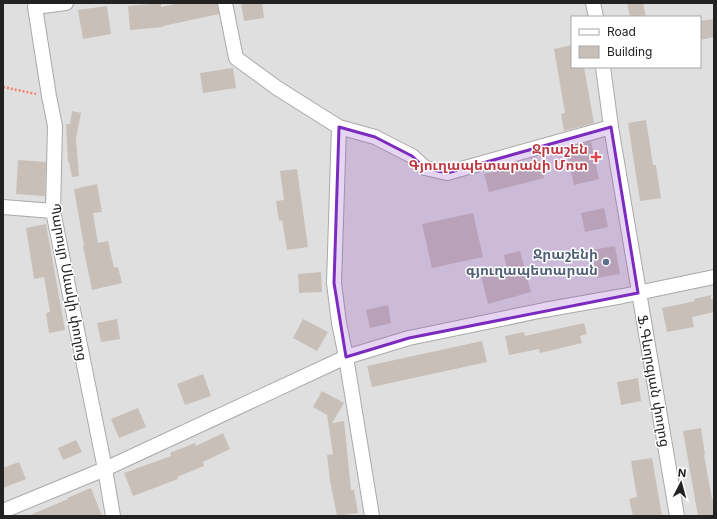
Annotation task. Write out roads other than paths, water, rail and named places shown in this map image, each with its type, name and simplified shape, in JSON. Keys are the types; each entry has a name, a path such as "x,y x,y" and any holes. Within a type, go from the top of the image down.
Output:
{"street":[{"name":"Պարույր Սևակի փողոց","path":"66,3 35,8 55,126 53,211 106,469 113,516"},
{"path":"225,3 236,58 278,88 339,127 375,137 412,156 425,168 447,173 611,127"},
{"path":"593,3 596,16"},
{"name":"Ֆ.Գևորգյան փողոց","path":"603,68 611,127 638,293 677,516"},
{"path":"339,127 334,282 339,323 372,516"},
{"path":"3,207 53,211"},
{"path":"3,511 106,469 346,357 409,338 714,277"}],"place":[{"name":"Ջրաշեն Գյուղապետարանի Մոտ","path":"596,157"},
{"name":"Ջրաշենի գյուղապետարան","path":"606,262"}]}
